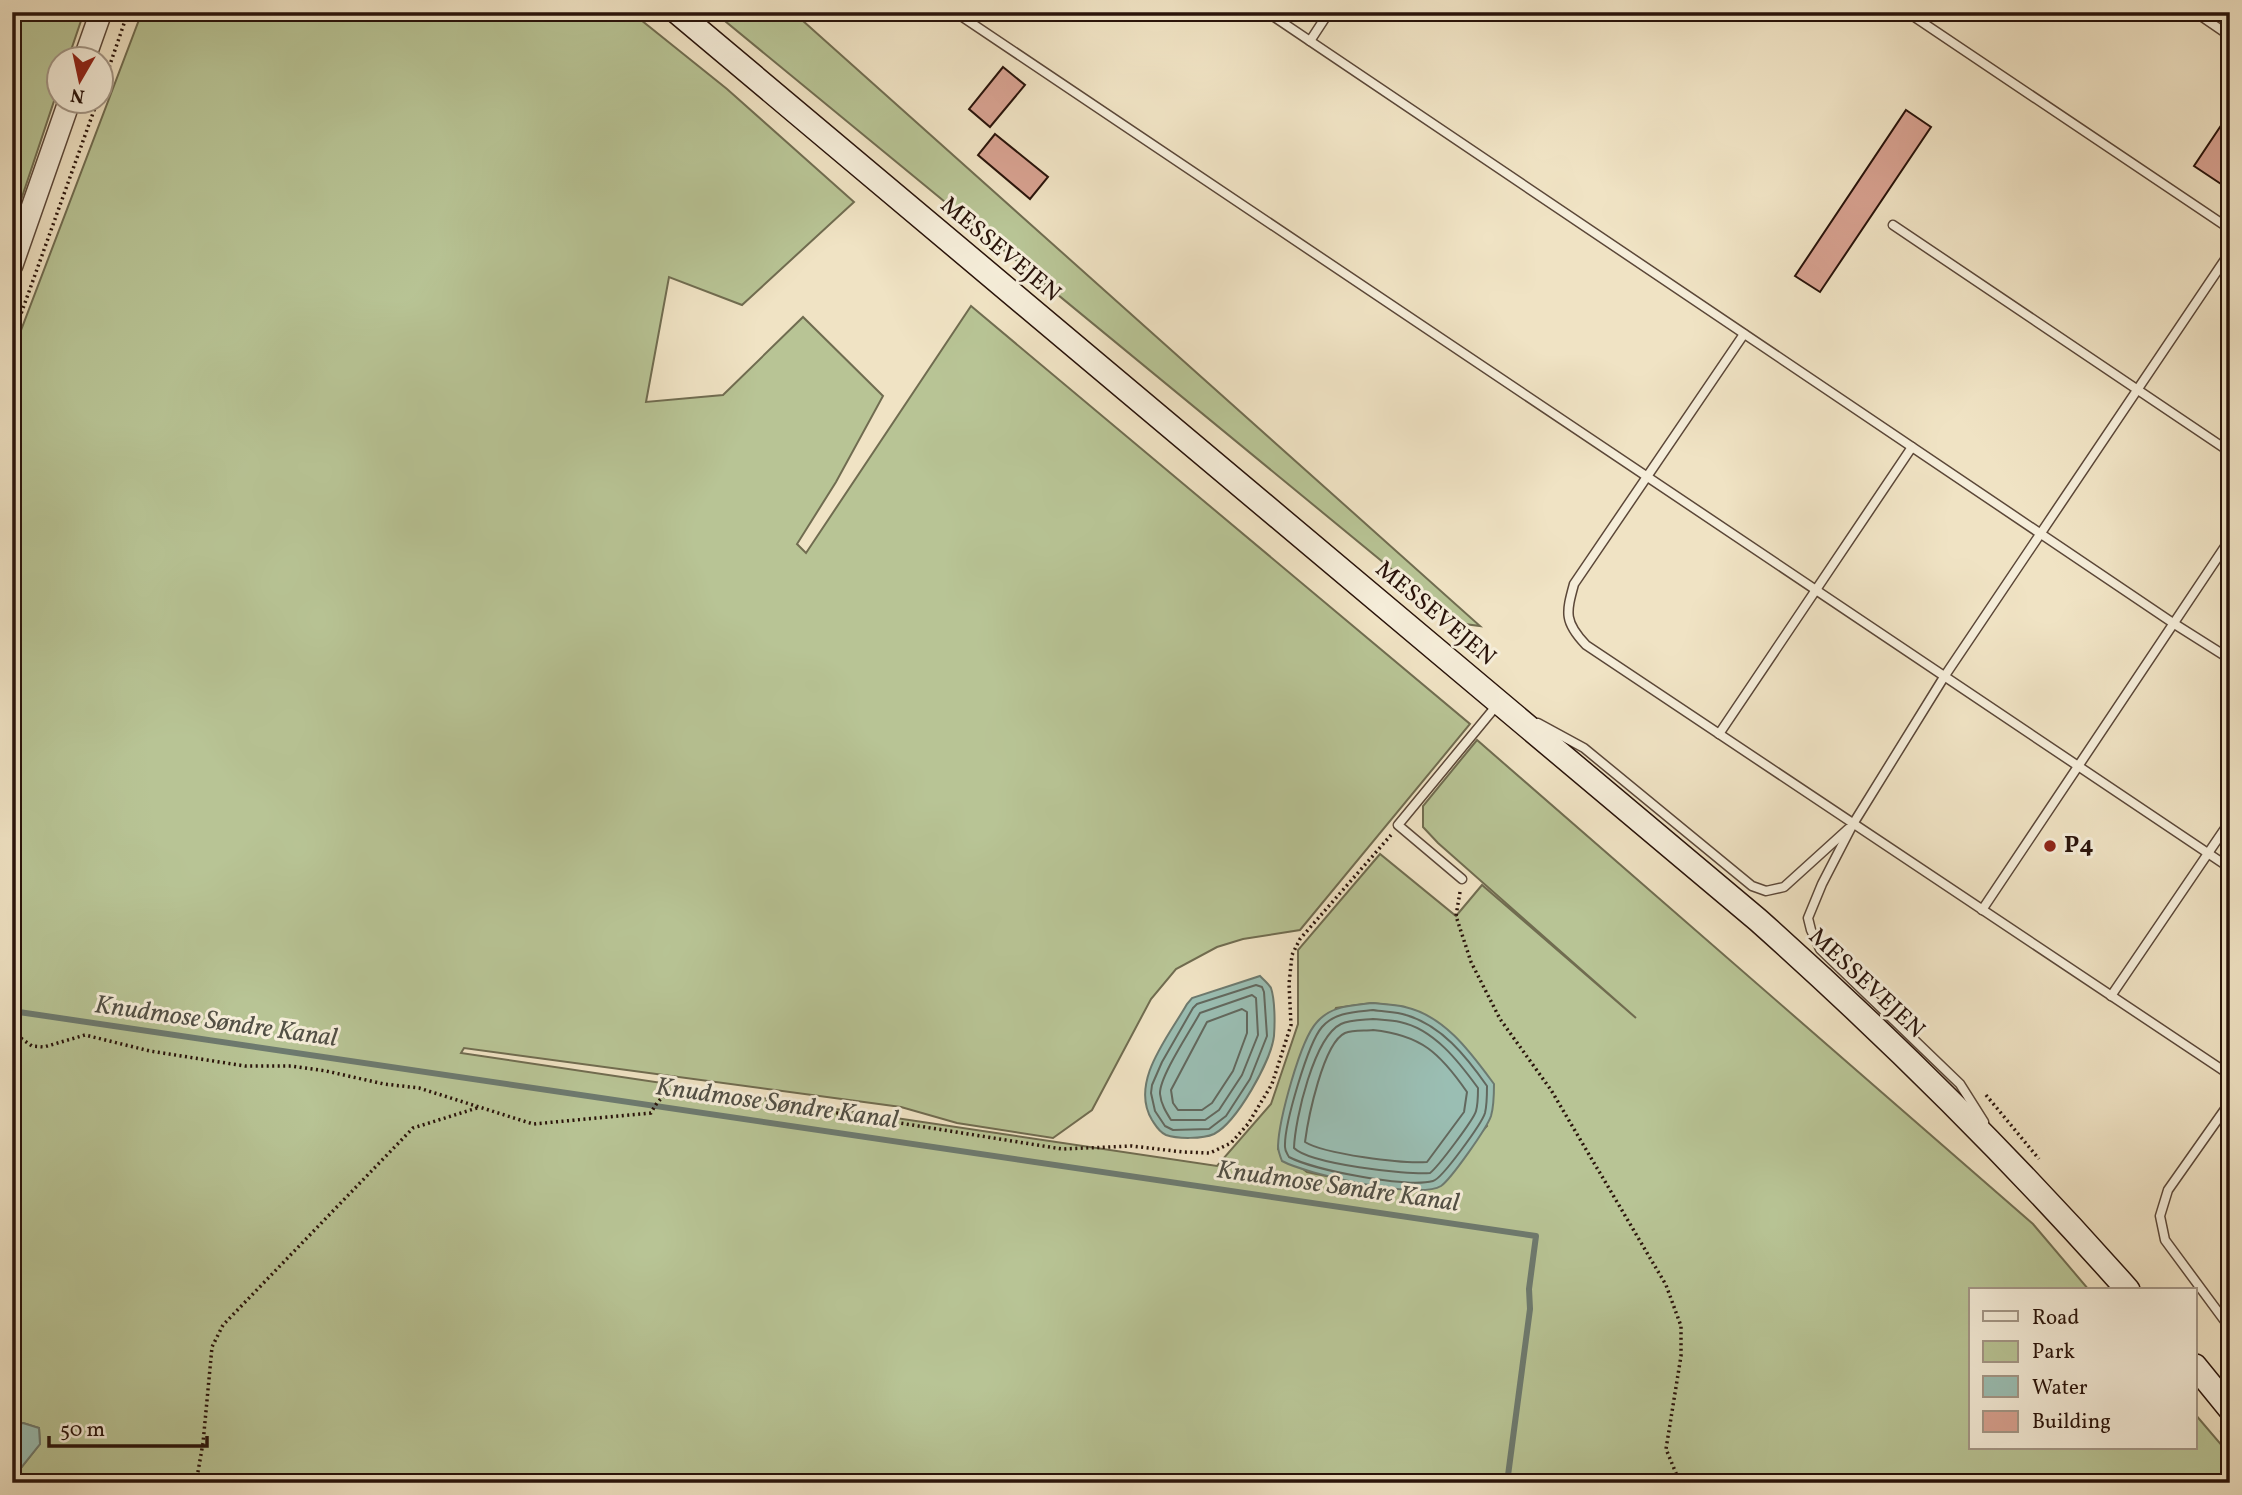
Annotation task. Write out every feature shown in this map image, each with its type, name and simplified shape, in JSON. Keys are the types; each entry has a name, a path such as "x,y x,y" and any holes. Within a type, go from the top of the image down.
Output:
{"main road":[{"name":"MESSEVEJEN","path":"677,12 1758,920 1847,999 2004,1154 2126,1288"},
{"path":"2196,1367 2230,1409"}],"street":[{"path":"89,46 101,12"},
{"path":"12,265 64,116"}],"lane":[{"path":"955,12 2230,869"},
{"path":"1267,12 2040,534 2230,659"},
{"path":"1310,41 1329,12"},
{"path":"1907,12 2230,229"},
{"path":"2194,12 2230,36"},
{"path":"1893,225 2230,452"},
{"path":"2004,1154 1960,1084 1820,949 1808,918 1853,824 1944,677 2230,253"},
{"path":"1744,334 1574,584 1568,606 1568,618 1573,632 1586,645 2230,1075"},
{"path":"1719,734 1912,447"},
{"path":"1982,909 2230,539"},
{"path":"1462,879 1398,825 1500,701 1584,748 1752,886 1766,891 1784,887 1853,824"},
{"path":"2112,996 2230,821"},
{"path":"2230,1102 2168,1190 2160,1216 2165,1240 2230,1328"}],"path":[{"path":"116,47 128,12"},
{"path":"12,339 92,116"},
{"path":"12,1032 32,1046 44,1047 85,1035 150,1051 245,1066 291,1066 326,1071 383,1084 418,1088 533,1124 651,1113 657,1100 669,1091 700,1091 1062,1149 1132,1146 1210,1153 1231,1143 1248,1124 1272,1084 1291,1025 1289,984 1292,956 1300,939 1378,852 1398,825"},
{"path":"1462,879 1456,916 1471,962 1500,1019 1551,1090 1572,1125 1666,1285 1674,1306 1681,1326 1681,1356 1666,1449 1680,1483"},
{"path":"196,1483 203,1443 212,1347 223,1325 413,1128 479,1107"}],"green space":[{"path":"12,12 84,12 72,46 46,46 46,116 49,116 12,227"},
{"path":"142,12 631,12 727,89 854,202 742,305 669,277 646,402 723,395 803,317 883,396 836,482 797,544 806,553 971,306 1470,724 1300,930 1243,939 1217,947 1176,969 1151,999 1092,1110 1053,1138 957,1123 901,1107 464,1048 461,1053 1217,1166 1271,1104 1298,1024 1298,950 1380,854 1456,916 1482,885 1636,1018 1423,827 1423,806 1477,740 2033,1224 2087,1288 1969,1288 1969,1450 2196,1450 2196,1415 2230,1455 2230,1483 12,1483 12,1475 16,1474 40,1444 39,1428 23,1423 12,1424 12,354 102,116 116,116 116,80","holes":["1372,1003 1405,1007 1487,1126 1478,1136 1365,1184 1307,1172 1278,1149 1287,1102 1336,1008"]},
{"path":"714,12 793,12 1480,626 1457,623"}],"water":[{"path":"1260,976 1270,986 1272,993 1274,1036 1267,1060 1252,1090 1233,1117 1214,1134 1190,1138 1164,1134 1152,1120 1146,1105 1145,1090 1154,1060 1171,1030 1192,998"},
{"path":"1372,1003 1401,1006 1433,1018 1456,1037 1494,1084 1493,1108 1488,1122 1460,1164 1441,1186 1410,1190 1387,1188 1337,1178 1282,1161 1278,1146 1286,1100 1310,1031 1329,1012"},
{"path":"23,1423 39,1428 40,1444 16,1474 12,1475 12,1424"}],"building":[{"path":"1003,67 1025,85 990,127 969,109"},
{"path":"1906,110 1931,127 1820,292 1795,276"},
{"path":"2230,112 2230,190 2194,166"},
{"path":"995,134 1048,177 1030,199 978,155"}],"waterway":[{"name":"Knudmose Søndre Kanal","path":"12,1011 1536,1236 1529,1289 1530,1309 1507,1483"}],"place":[{"name":"P4","path":"2050,846"}]}
